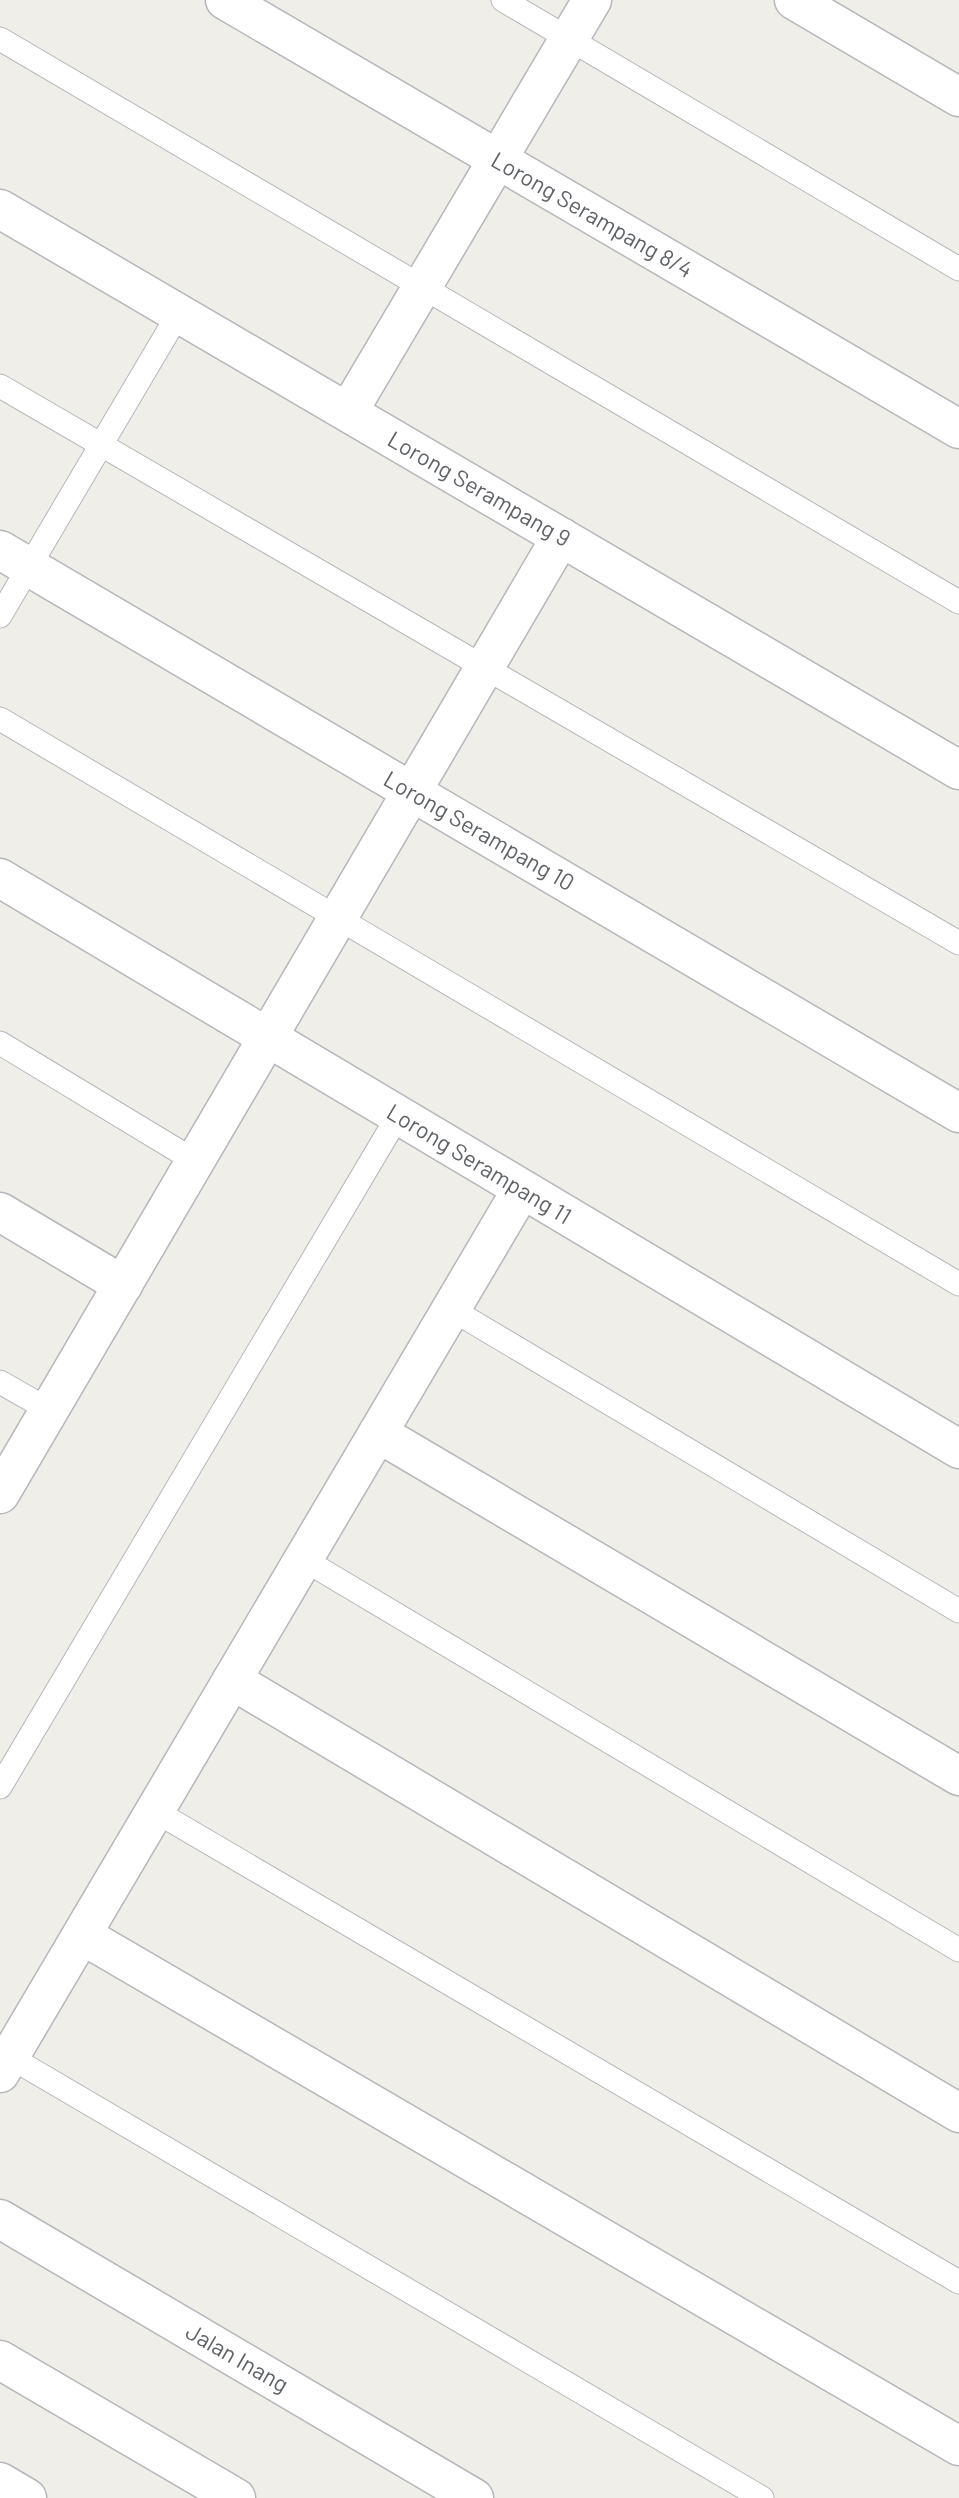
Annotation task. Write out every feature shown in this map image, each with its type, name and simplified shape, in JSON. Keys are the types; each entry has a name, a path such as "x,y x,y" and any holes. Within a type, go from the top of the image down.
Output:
{"street":[{"name":"Lorong Serampang 8/4","path":"225,0 959,429"},
{"path":"348,412 592,0"},
{"path":"794,0 959,97"},
{"name":"Lorong Serampang 9","path":"0,209 959,770"},
{"path":"0,1494 561,537"},
{"name":"Lorong Serampang 10","path":"14,558 959,1113"},
{"name":"Lorong Serampang 11","path":"0,878 959,1449"},
{"path":"5,2065 522,1189"},
{"path":"0,1212 123,1285"},
{"path":"378,1433 959,1776"},
{"path":"232,1680 959,2113"},
{"path":"82,1935 959,2446"},
{"name":"Jalan Inang","path":"0,2219 474,2498"},
{"path":"0,2360 236,2498"},
{"path":"0,2482 27,2498"}],"lane":[{"path":"503,0 959,270"},
{"path":"0,39 959,602"},
{"path":"0,616 14,558 101,444 179,313"},
{"path":"0,386 959,943"},
{"path":"0,719 959,1284"},
{"path":"0,1044 195,1161"},
{"path":"0,1787 398,1116"},
{"path":"451,1309 959,1611"},
{"path":"0,1382 49,1410"},
{"path":"303,1559 959,1950"},
{"path":"155,1811 959,2282"},
{"path":"5,2065 762,2498"}]}
